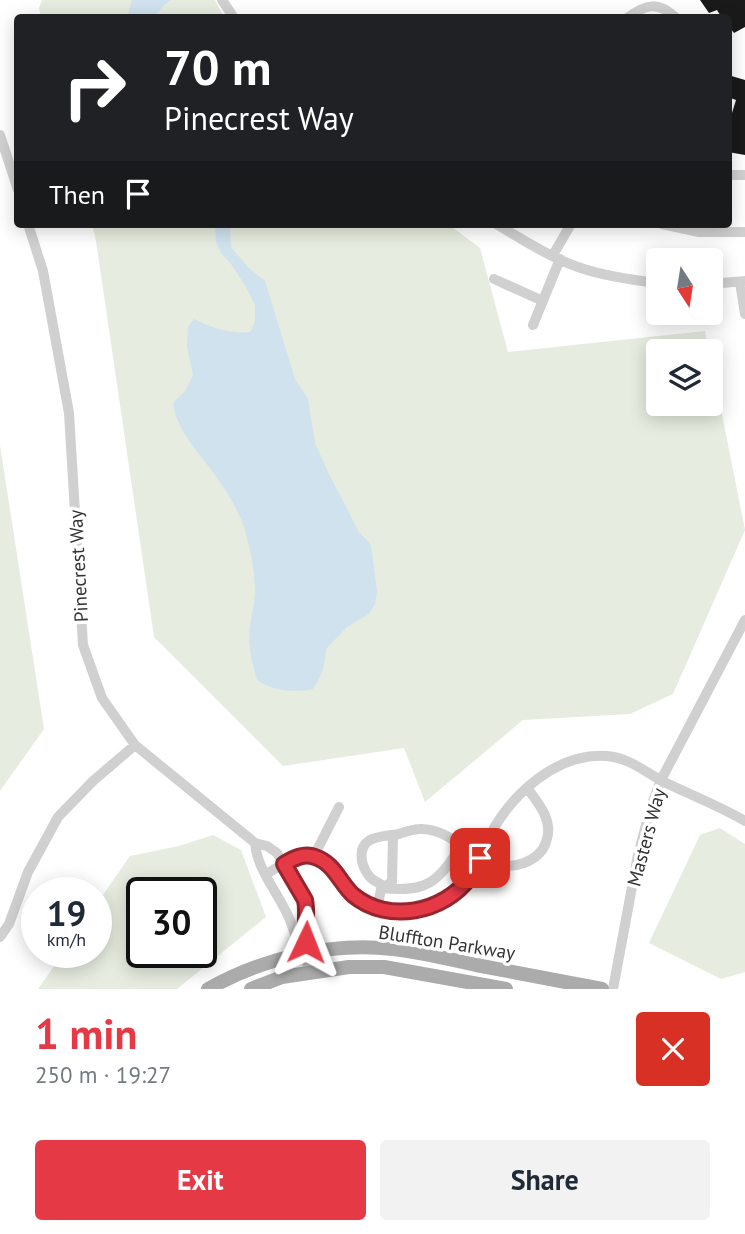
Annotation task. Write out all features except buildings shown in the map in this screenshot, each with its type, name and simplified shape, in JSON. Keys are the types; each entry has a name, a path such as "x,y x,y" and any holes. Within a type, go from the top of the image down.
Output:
{"main road":[{"name":"Bluffton Parkway","path":"208,989 265,964 305,954 355,948 392,949 424,954 602,989"},
{"name":"Bluffton Parkway","path":"251,989 282,977 349,967 384,967 506,989"}],"street":[{"path":"633,14 641,8 668,4"},
{"path":"0,135 14,178"},
{"name":"Pinecrest Way","path":"29,228 43,271 69,412 83,645 102,698 135,745 255,843 267,846 277,853 284,864"},
{"path":"503,228 578,267 646,281"},
{"path":"533,325 556,257 569,228"},
{"path":"680,228 699,232 745,232"},
{"path":"494,279 543,301"},
{"path":"723,283 743,282 745,314"},
{"name":"Masters Way","path":"613,989 638,855 651,806 661,780 745,620"},
{"path":"0,937 9,924 28,872 58,817 93,781 135,745"},
{"path":"266,874 293,859 306,855 314,856 332,868 354,895 377,908 402,912 424,909 442,902 470,877 500,818 527,788 550,770 574,759 607,756 629,761 661,780 745,821"},
{"path":"377,908 382,885 370,878 360,858 361,851 370,840 420,829 440,833 487,862 501,867 529,861 539,854 548,835 546,815 527,788"},
{"path":"314,856 339,807"},
{"path":"382,888 392,882 393,835"},
{"path":"255,843 256,852 290,920 296,943 305,954"},
{"path":"382,888 400,890 430,884 448,867 461,846"},
{"path":"284,864 303,894 307,907 304,934 309,972"}],"shaded area":[{"path":"42,0 215,0 222,14 40,14"},
{"path":"93,228 453,228 480,248 508,352 705,331 707,339 646,339 646,416 722,416 745,530 673,694 630,714 523,720 425,802 404,748 283,766 154,637"},
{"path":"0,445 44,729 0,791"},
{"path":"720,828 745,844 745,972 721,979 649,943 700,835"},
{"path":"213,835 241,850 266,917 217,957 217,877 126,877 126,968 203,968 177,989 38,989 53,968 112,968 112,882 130,856 179,846"}],"water":[{"path":"132,0 171,0 156,14 128,14"},
{"path":"215,228 230,228 231,247 249,268 265,281 295,379 308,399 315,443 359,532 371,545 377,591 375,604 369,614 347,627 326,649 322,670 313,689 284,690 257,680 249,642 255,595 254,578 245,530 231,499 185,435 177,420 173,403 186,390 193,375 187,346 188,327 194,319 215,328 236,332 250,332 255,322 255,305 231,264 220,252"}],"route":[{"path":"306,942 304,934 307,907 303,894 284,864 293,859 306,855 314,856 332,868 354,895 367,904 402,912 424,909 442,902 470,877 480,858"}]}
